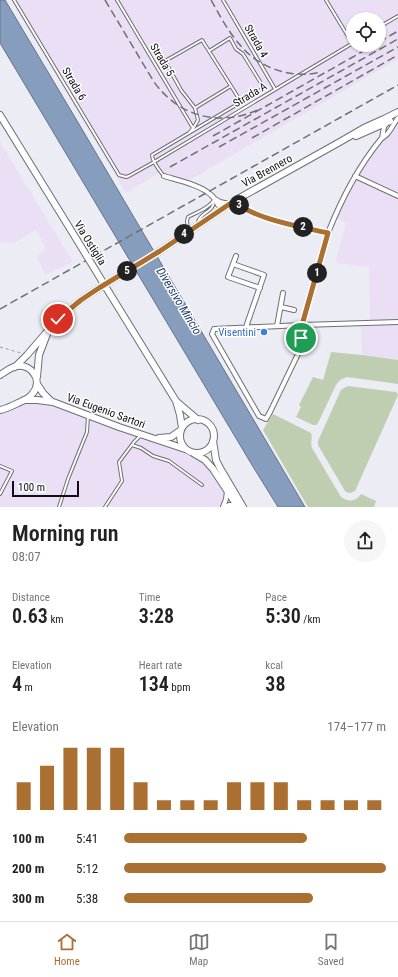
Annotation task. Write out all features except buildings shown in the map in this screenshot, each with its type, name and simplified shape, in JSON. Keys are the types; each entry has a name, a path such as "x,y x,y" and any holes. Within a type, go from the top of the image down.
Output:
{"main road":[{"name":"Via Ostiglia","path":"0,115 176,401 180,415 181,429"},
{"name":"Via Brennero","path":"0,375 15,366 27,355 58,319 81,300 99,288 160,251 232,202 338,143 346,137 364,128 398,115"},
{"name":"Via Brennero","path":"338,143 372,130 383,122"},
{"name":"Via Brennero","path":"37,381 39,355 49,329"},
{"name":"Via Eugenio Sartori","path":"15,366 22,366 29,369 34,374 39,388 52,402"},
{"path":"0,410 30,397 36,389 37,381"},
{"name":"Via Eugenio Sartori","path":"24,400 52,402 185,449"},
{"name":"Via Ostiglia","path":"176,401 198,420"},
{"path":"198,420 205,422 210,426 213,432 216,460 240,506 234,497 229,494 210,465 185,449 180,441 181,429 189,421 198,420"},
{"name":"Via Eugenio Sartori","path":"153,438 171,437 181,429"},
{"path":"193,453 205,451 211,446 213,441"}],"street":[{"path":"381,136 387,134 398,115"},
{"path":"383,122 389,127 389,131"},
{"path":"383,122 384,127 381,136 355,176 341,202 328,233 302,325 298,354 266,419 259,416 212,334 214,329 246,327 302,325 398,322"},
{"path":"164,176 201,188 211,195 218,205 224,208"},
{"path":"355,176 398,196"},
{"path":"214,199 223,203 232,202 245,209 272,219 328,233"},
{"path":"227,282 236,256"},
{"path":"233,264 264,275 246,327"},
{"path":"228,277 260,288"},
{"path":"277,326 283,293"},
{"path":"281,307 294,310"},
{"path":"224,507 229,494"},
{"path":"224,507 229,505 240,506"}],"lane":[{"name":"Strada 6","path":"14,0 119,175"},
{"name":"Strada 5","path":"117,0 193,128"},
{"name":"Strada 4","path":"223,0 275,89"},
{"path":"326,0 346,32"},
{"path":"386,23 398,16"},
{"path":"164,176 154,162 152,156 153,153 264,88 244,54 236,49 230,38 209,51"},
{"path":"189,133 198,120 195,108 181,90 165,61 202,40 240,102"},
{"name":"Strada A","path":"119,175 126,177 129,176 154,162 346,47"},
{"path":"195,108 231,86"},
{"path":"197,225 200,218 213,207 214,199"},
{"path":"187,232 188,216 201,210 214,199"},
{"path":"59,507 68,479 87,432 88,415"},
{"path":"105,507 122,481 119,462 142,434"},
{"path":"132,445 141,448 153,456 169,461 202,485"},
{"path":"0,466 12,471 0,494"}],"path":[{"path":"0,347 27,355"}],"shaded area":[{"path":"11,0 398,0 398,59 188,181 160,172 126,193"},
{"path":"398,121 398,360 362,355 361,322 370,321 369,267 335,263 346,223 336,218 362,168"},
{"path":"0,142 73,262 45,275 38,259 38,255 46,249 36,230 14,243 0,242"},
{"path":"25,403 52,404 193,456 200,460 209,469 234,507 0,507 0,412 5,412"}],"green space":[{"path":"331,352 398,360 398,384 347,377 342,379 336,385 318,423 313,425 296,417 301,407 299,405 313,377 323,380"},
{"path":"348,386 396,392 398,394 355,491 350,493 345,491 318,445 318,441 341,390"},
{"path":"273,414 311,433 312,448 341,497 346,500 354,500 361,494 376,501 374,507 308,507 263,430"}],"water":[{"name":"Diversivo Mincio","path":"0,0 5,0 305,507 278,507 252,465 0,43"}],"railway":[{"path":"105,0 154,82 179,106 199,115 222,118 240,116 258,110"},
{"path":"211,0 233,36 241,46 258,61 267,66 288,73 310,74 321,72"},
{"path":"386,38 398,31"},
{"path":"170,167 398,39"},
{"path":"219,147 398,47"},
{"path":"213,136 362,52"},
{"path":"252,138 398,55"},
{"path":"0,309 398,85"}],"place":[{"name":"Visentini","path":"264,332"}],"route":[{"path":"58,319 81,300 160,251 234,201 245,209 272,219 328,233 302,325 301,338"}]}
